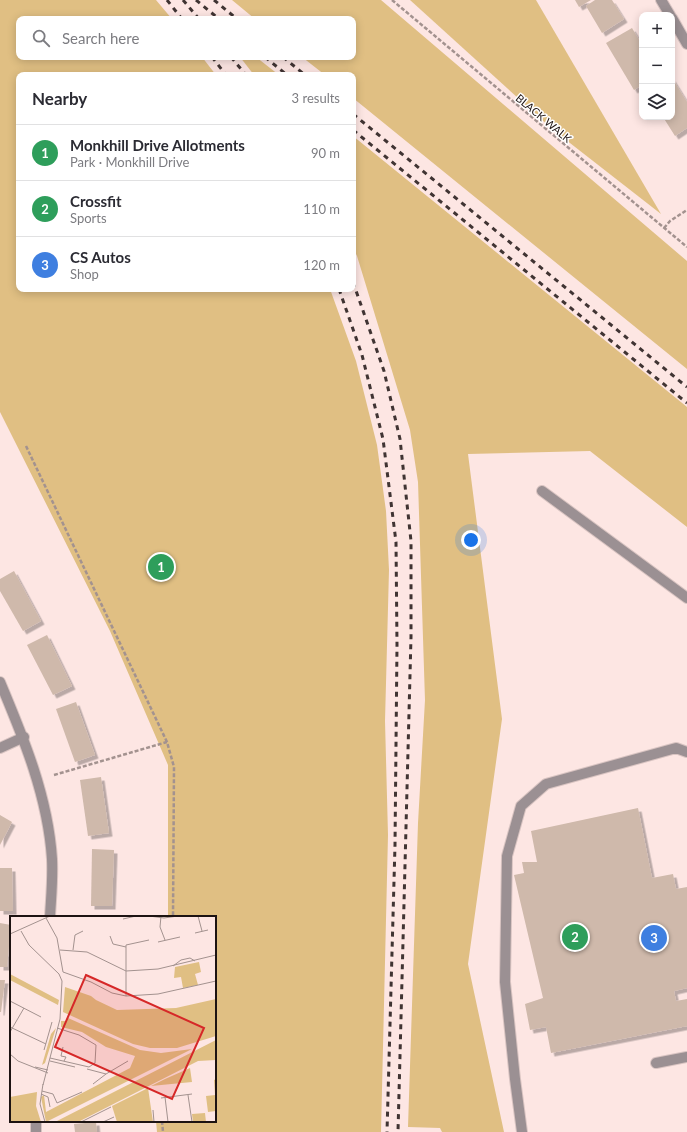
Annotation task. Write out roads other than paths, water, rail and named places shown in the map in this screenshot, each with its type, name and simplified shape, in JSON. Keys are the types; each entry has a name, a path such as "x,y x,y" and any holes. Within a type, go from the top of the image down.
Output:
{"street":[{"path":"661,0 668,12"},
{"path":"675,23 687,44"},
{"path":"542,491 687,598"},
{"path":"0,682 24,737 38,781 52,859 50,916"},
{"path":"0,748 24,737"},
{"path":"522,1132 505,982 507,856 521,806 546,784 676,748 687,752"},
{"path":"656,1063 687,1057"}],"railway":[{"path":"167,0 180,16"},
{"path":"183,0 196,16"},
{"path":"196,0 215,16"},
{"path":"214,0 233,16"},
{"path":"214,60 224,72"},
{"path":"234,60 244,72"},
{"path":"269,60 283,72"},
{"path":"287,60 301,72"},
{"path":"356,116 687,387"},
{"path":"356,132 687,403"},
{"path":"356,291 384,371 400,439 411,541 411,637 398,1132"},
{"path":"340,292 362,355 383,439 396,542 397,645 395,845 387,1132"}],"place":[{"name":"Monkhill Drive Allotments","path":"161,567"},
{"name":"Crossfit","path":"575,937"},
{"name":"CS Autos","path":"654,938"}]}
